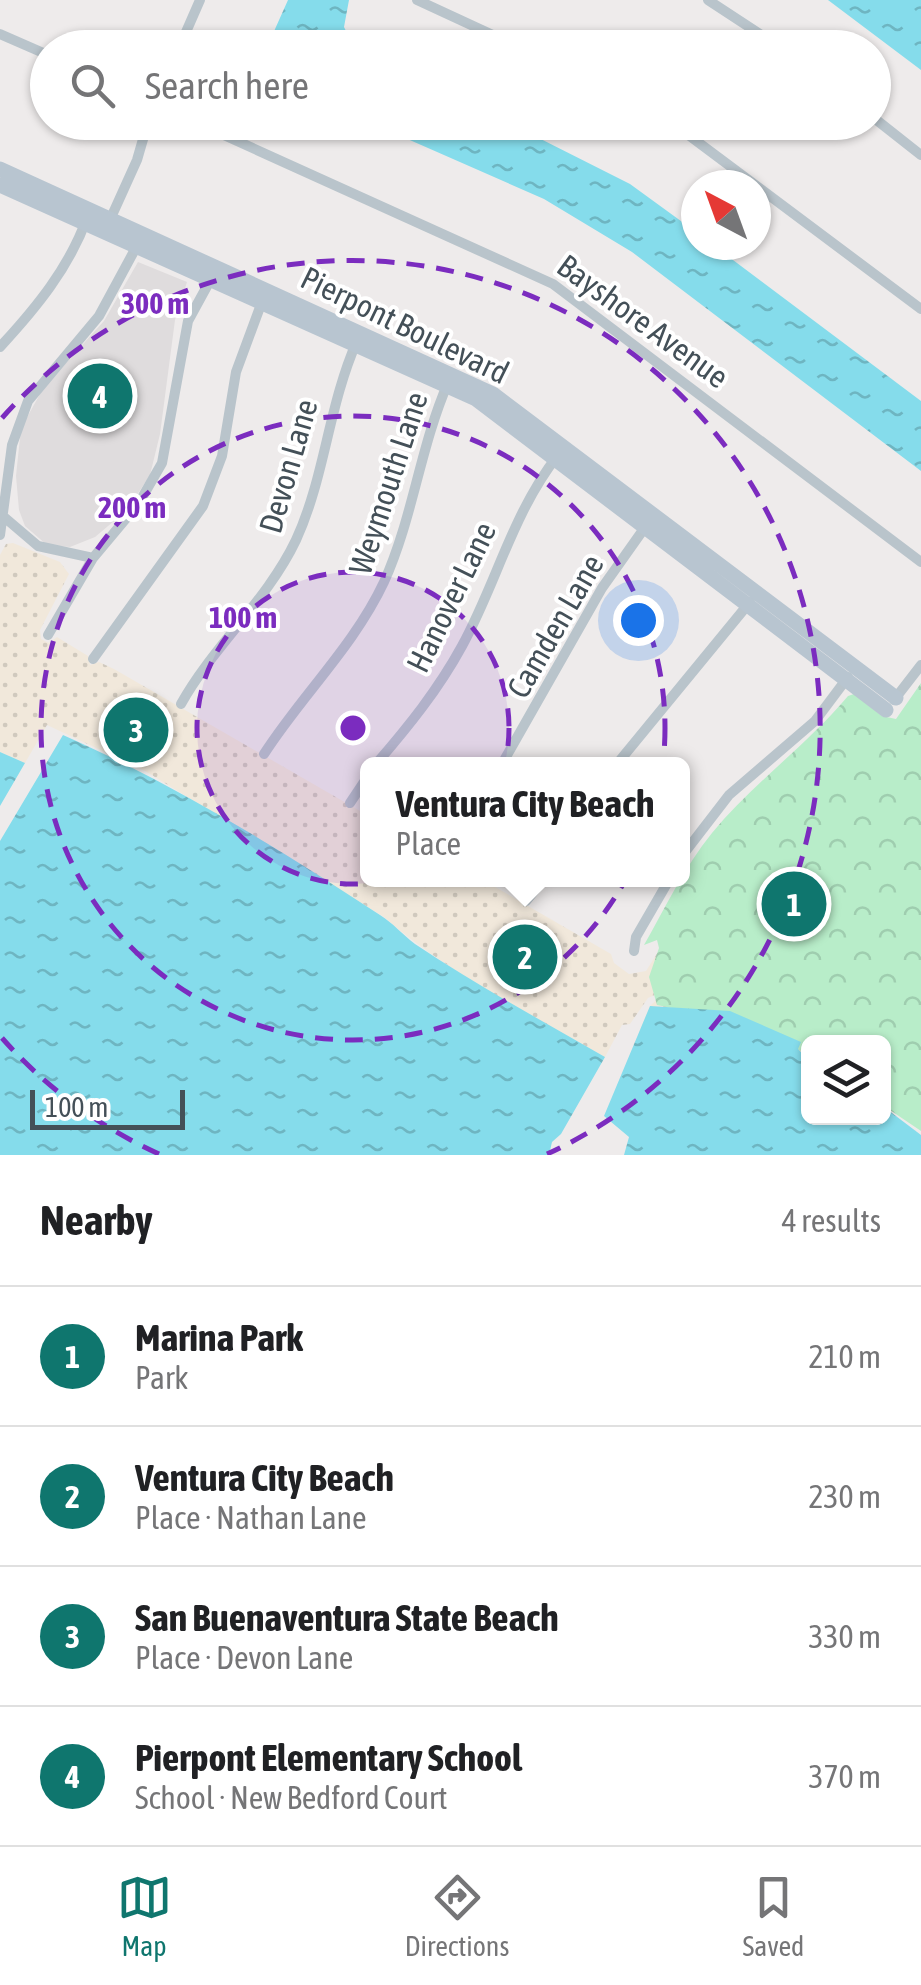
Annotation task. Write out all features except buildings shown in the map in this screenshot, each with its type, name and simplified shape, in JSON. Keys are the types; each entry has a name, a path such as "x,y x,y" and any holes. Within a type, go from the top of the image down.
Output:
{"street":[{"path":"187,30 200,0"},
{"path":"708,0 754,30"},
{"path":"424,2 483,30"},
{"path":"0,34 30,48"},
{"path":"891,131 921,155"},
{"path":"108,225 143,140"},
{"name":"Bayshore Avenue","path":"235,140 553,284 921,562"},
{"path":"695,140 921,309"},
{"name":"Pierpont Boulevard","path":"1,175 450,380 493,394 644,528 751,600 891,704"},
{"path":"0,346 47,292 81,240 88,216"},
{"path":"0,535 12,445 28,401 98,316 140,239"},
{"path":"48,635 92,558 139,503 162,463 188,321 214,274"},
{"path":"93,658 203,506 222,456 236,372 264,297"},
{"name":"Devon Lane","path":"181,704 204,666 264,592 296,540 316,484 337,390 358,338"},
{"name":"Weymouth Lane","path":"264,754 342,651 382,586 404,532 427,437 450,380"},
{"name":"Pierpont Boulevard","path":"560,452 655,515 751,600"},
{"name":"Hanover Lane","path":"382,757 416,716 462,645 517,516 560,452"},
{"name":"Camden Lane","path":"506,757 602,588 655,515"},
{"path":"4,517 38,546 92,558"},
{"path":"623,757 751,600"},
{"path":"891,704 921,665"},
{"path":"690,846 729,795 815,721 850,674"},
{"path":"350,803 360,788"},
{"path":"526,901 537,887"},
{"path":"634,951 636,937 665,887"}],"shaded area":[{"path":"138,262 187,282 175,320 160,434 150,475 127,510 95,537 70,547 47,545 25,526 19,510 16,476 21,428 44,387 104,321"}],"sand":[{"path":"13,543 60,562 69,574 40,630 41,639 49,643 57,637 88,656 90,665 99,662 114,669 360,811 360,887 495,887 611,954 614,963 629,974 646,971 658,952 801,1038 801,1067 639,1032 650,1006 668,989 648,998 630,1024 622,1025 605,1057 463,975 384,917 145,771 47,725 25,763 0,752 0,555 6,544"}],"green space":[{"path":"921,683 921,1131 891,1111 891,1035 801,1035 801,1051 728,1019 657,1005 649,977 659,948 657,940 644,945 676,887 690,887 690,864 712,833 848,696 854,694 882,716 896,719"}],"water":[{"path":"288,0 349,0 346,30 275,30"},
{"path":"828,0 921,0 921,70 891,47 891,30 868,30"},
{"path":"410,140 543,140 630,184 681,221 681,260 733,260 921,401 921,471 632,252 544,199"},
{"path":"63,735 145,774 264,842 385,918 438,959 605,1057 561,1134 552,1142 549,1155 0,1155 0,841"},
{"path":"0,752 25,763 0,806"},
{"path":"650,1006 730,1011 801,1042 801,1125 891,1125 891,1112 921,1135 921,1155 624,1155 629,1137 604,1116"}],"place":[{"name":"Pierpont Elementary School","path":"100,396"},
{"name":"San Buenaventura State Beach","path":"136,730"},
{"name":"Marina Park","path":"794,904"},
{"name":"Ventura City Beach","path":"525,957"}]}
